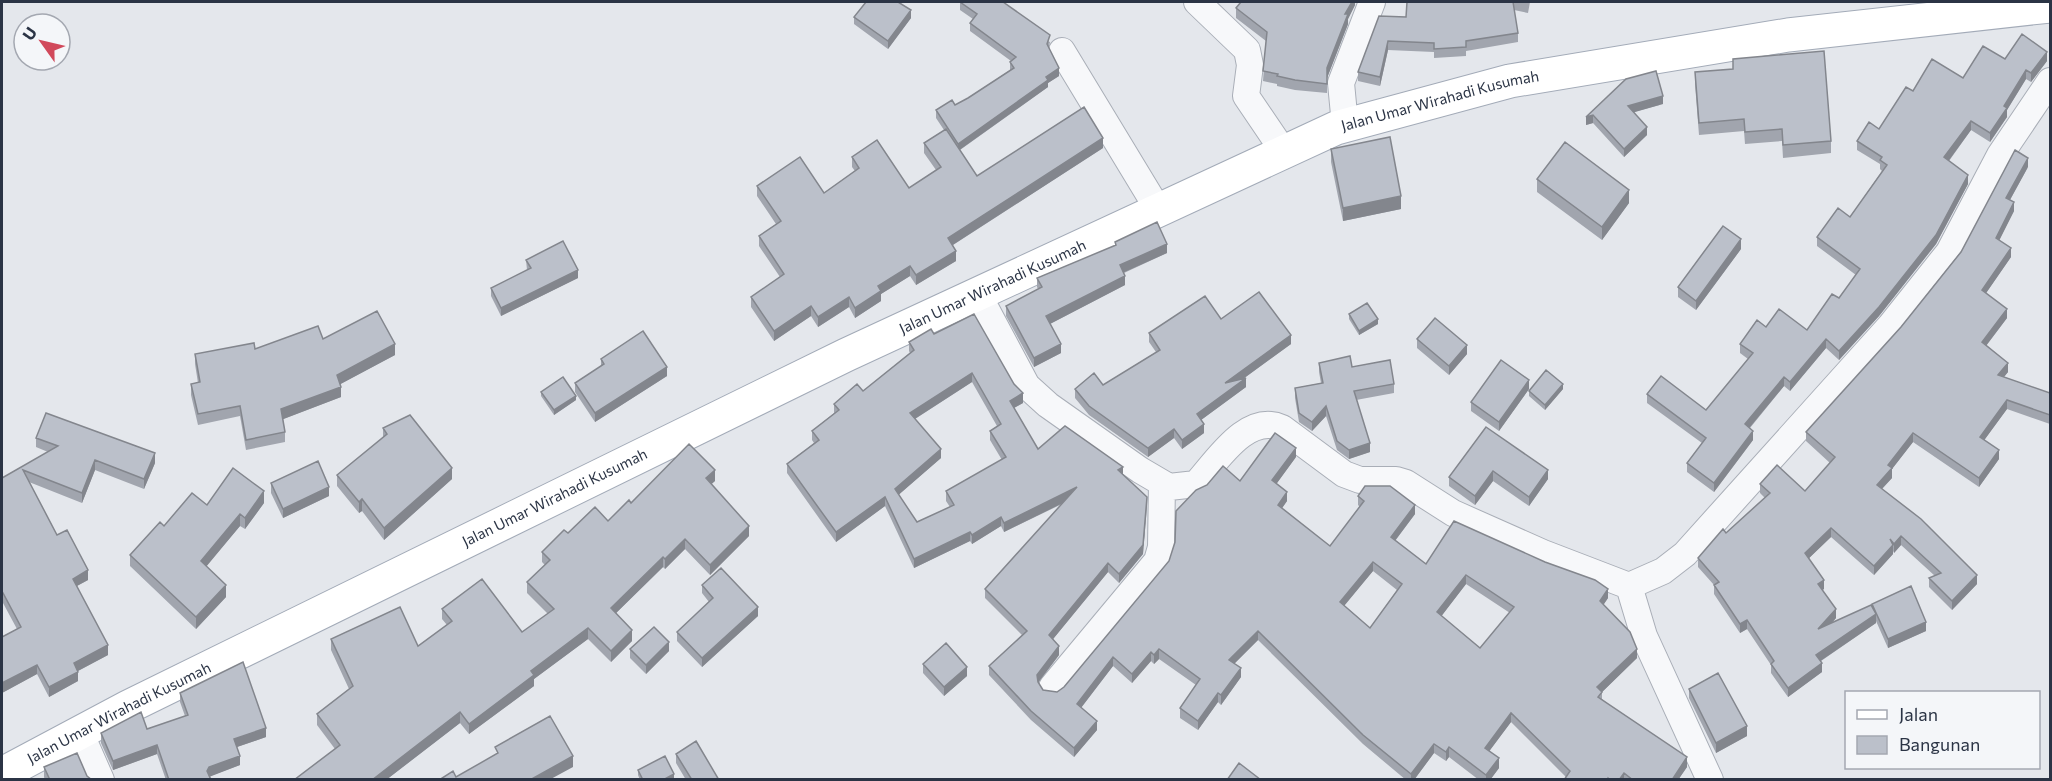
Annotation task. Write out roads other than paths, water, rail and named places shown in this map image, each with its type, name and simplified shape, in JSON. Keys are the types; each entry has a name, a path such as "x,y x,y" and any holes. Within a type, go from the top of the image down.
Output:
{"main road":[{"name":"Jalan Umar Wirahadi Kusumah","path":"2,774 80,732 794,380 1345,125 1510,81 1788,35 2050,6"}],"street":[{"path":"1197,2 1246,50 1250,65 1246,96 1284,152"},
{"path":"1345,125 1341,83 1358,32 1372,2"},
{"path":"1062,51 1159,212"},
{"path":"978,294 1027,386 1069,422 1169,487 1196,484 1249,429 1261,423 1272,423 1344,474 1360,480 1396,480 1406,483 1453,513 1543,553 1629,586 1663,571 1685,554 1890,326 1949,252 2001,155 2050,81"},
{"path":"1052,687 1156,561 1161,547 1162,483"},
{"path":"1629,586 1644,636 1710,780"},
{"path":"80,732 101,780"}]}
